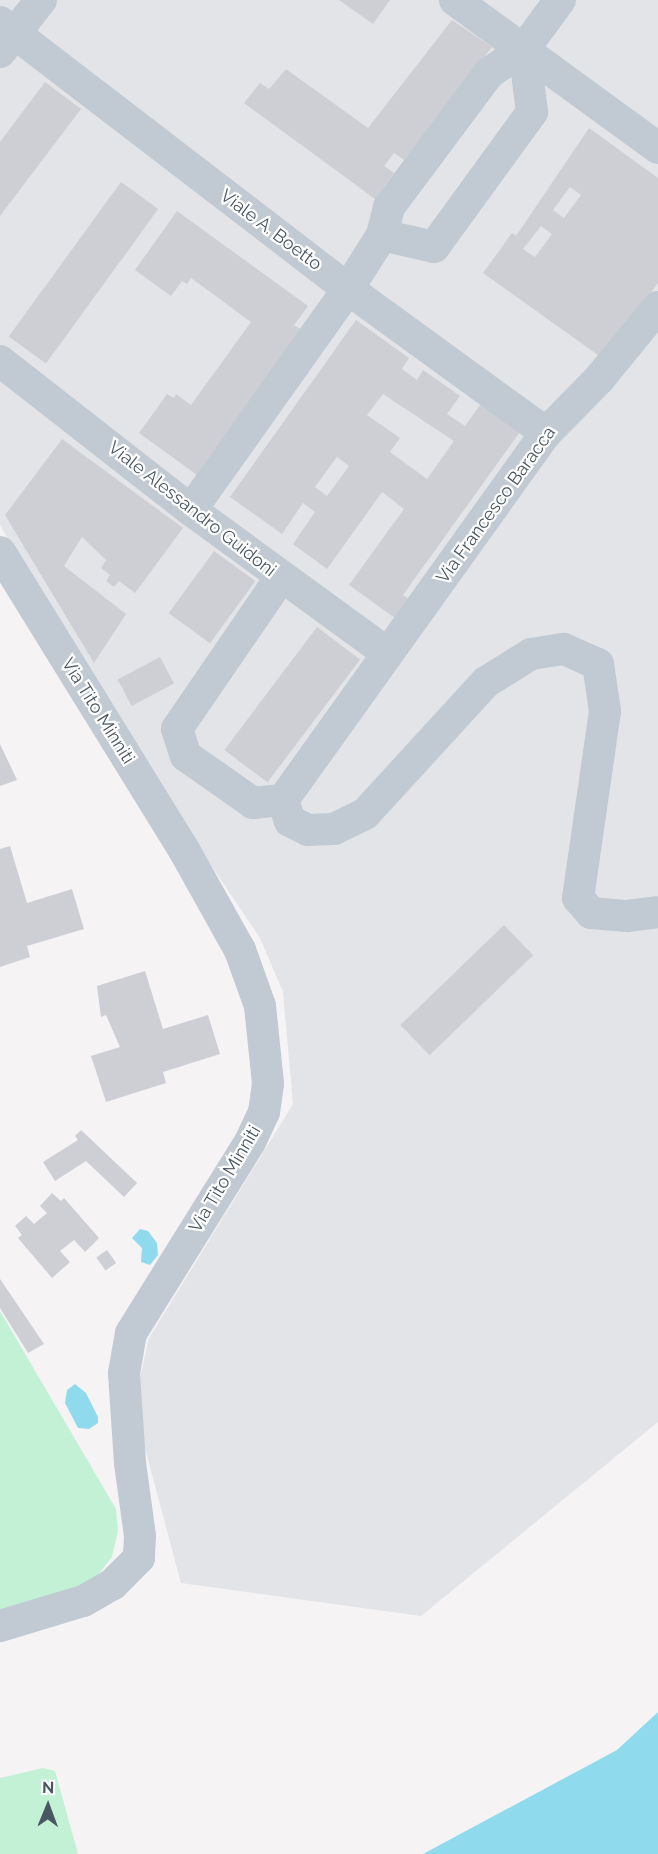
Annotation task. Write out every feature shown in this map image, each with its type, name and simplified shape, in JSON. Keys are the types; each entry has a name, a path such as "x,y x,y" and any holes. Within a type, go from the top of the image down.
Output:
{"street":[{"path":"5,36 41,0"},
{"path":"455,0 658,148"},
{"path":"190,510 348,289 382,235 389,207 489,74 524,49 560,0"},
{"name":"Viale A. Boetto","path":"5,36 546,433"},
{"path":"382,235 434,247 532,112 524,49"},
{"name":"Via Francesco Baracca","path":"283,800 546,433 599,380 658,307"},
{"name":"Viale Alessandro Guidoni","path":"0,361 190,510 387,653"},
{"name":"Via Tito Minniti","path":"0,552 184,850 240,950 260,1006 268,1084 264,1112 249,1142 131,1333 124,1372 130,1463 140,1536 139,1558 113,1584 83,1600 0,1626"},
{"path":"281,577 177,729 186,756 253,803 283,800 290,821 308,830 334,829 365,814 486,682 531,654 564,649 598,664 606,711 578,898 591,913 627,916 658,912"}],"shaded area":[{"path":"0,0 658,0 658,1422 421,1616 181,1583 142,1437 138,1387 149,1338 293,1104 283,992 260,938 126,739 0,525"}],"green space":[{"path":"0,1311 116,1509 118,1531 112,1557 86,1590 0,1617"},
{"path":"43,1768 55,1771 78,1854 0,1854 0,1778"}],"water":[{"path":"140,1229 148,1231 157,1243 158,1255 150,1265 141,1262 142,1248 132,1238"},
{"path":"75,1384 86,1393 98,1417 98,1423 89,1429 78,1428 65,1403 67,1390"},
{"path":"658,1712 658,1854 423,1854 617,1750"}],"building":[{"path":"339,0 390,0 373,24"},
{"path":"452,20 492,47 404,160 394,153 384,166 394,173 375,199 244,103 260,83 269,89 286,69 368,128"},
{"path":"45,82 81,109 0,216 0,142"},
{"path":"589,128 658,178 658,283 602,358 483,273 512,233 516,236","holes":["570,187 581,195 564,218 553,210","541,226 552,234 535,257 523,249"]},
{"path":"121,182 158,209 46,364 9,337"},
{"path":"177,211 308,306 294,325 302,330 197,475 139,433 167,394 174,398 176,394 191,405 251,322 191,278 187,284 182,281 171,296 135,270"},
{"path":"356,320 409,358 402,369 417,380 423,370 460,396 447,414 465,426 483,401 522,429 403,595 416,604 402,623 349,585 404,509 382,492 327,569 293,544 315,512 303,503 282,534 230,497","holes":["383,394 454,441 427,479 390,452 400,438 367,415","337,457 349,466 327,496 315,487"]},
{"path":"62,439 183,528 135,593 119,581 114,587 106,581 110,575 101,568 106,560 82,537 64,566 126,614 94,663 5,515"},
{"path":"214,551 255,581 210,643 169,613"},
{"path":"317,627 360,659 267,782 224,750"},
{"path":"160,657 174,683 132,706 118,680"},
{"path":"0,744 17,780 0,786"},
{"path":"10,846 27,903 72,889 84,929 27,946 30,957 0,967 0,849"},
{"path":"504,925 533,955 430,1055 400,1025"},
{"path":"145,971 163,1029 208,1015 220,1054 163,1072 166,1083 106,1102 91,1056 120,1047 106,1015 101,1017 97,986"},
{"path":"81,1130 137,1183 124,1197 86,1161 55,1181 43,1162 78,1140 75,1136"},
{"path":"52,1193 61,1201 64,1198 99,1238 85,1252 74,1240 60,1251 70,1262 52,1278 18,1238 22,1235 15,1226 26,1216 34,1224 47,1213 40,1206"},
{"path":"107,1250 116,1263 106,1271 96,1257"},
{"path":"0,1279 44,1344 28,1353 0,1308"}]}
